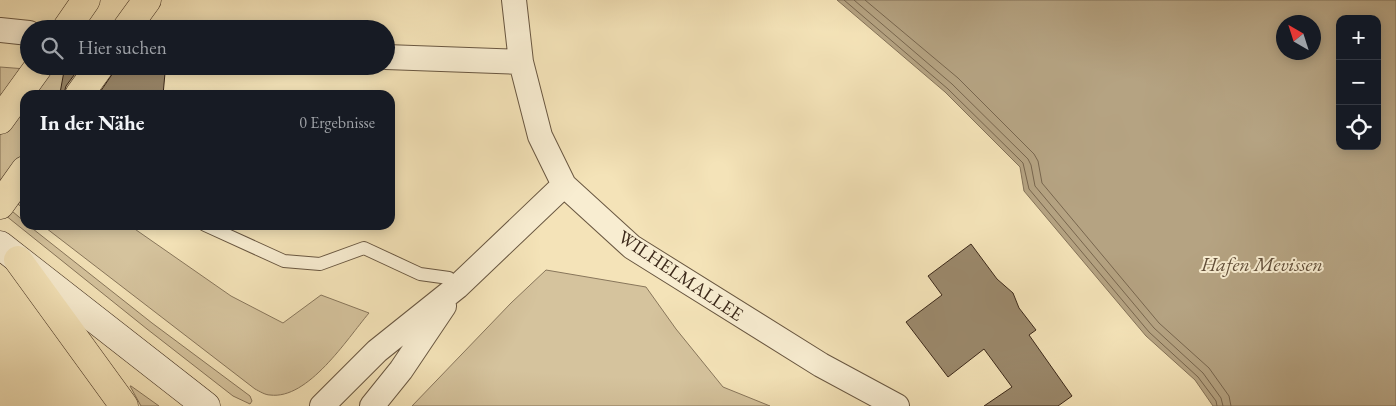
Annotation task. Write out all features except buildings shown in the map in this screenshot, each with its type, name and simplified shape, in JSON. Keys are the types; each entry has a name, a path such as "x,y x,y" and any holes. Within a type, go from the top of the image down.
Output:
{"highway":[{"path":"72,20 86,0"},
{"path":"133,20 147,0"},
{"path":"22,90 32,75"},
{"path":"83,90 93,75"},
{"path":"0,120 20,92"},
{"path":"0,205 20,177"},
{"path":"9,253 124,406"}],"main road":[{"path":"9,253 206,406"}],"street":[{"name":"WILHELMALLEE","path":"514,0 521,62 540,136 564,185 632,247 813,360 896,406"},
{"path":"0,30 20,32"},
{"path":"395,57 521,62"},
{"path":"322,406 377,351 457,286 564,185"},
{"path":"372,406 401,370 457,286"}],"lane":[{"path":"216,230 284,261 320,264 364,248 420,274 449,278 457,286"}],"shaded area":[{"path":"0,67 20,69 20,75 79,75 75,90 20,90 20,206 0,189"},
{"path":"0,201 20,218 20,227 0,211"},
{"path":"24,230 34,230 152,323 250,396 252,401 250,404 233,396"},
{"path":"48,230 136,230 231,296 283,323 321,295 369,313 326,366 298,388 284,394 270,395 255,389"},
{"path":"546,270 646,287 676,329 723,387 770,406 412,406 511,303"},
{"path":"131,386 159,406 141,406"}],"water":[{"name":"Hafen Mevissen","path":"837,0 1396,0 1396,406 1213,406 1195,380 1146,336 1024,191 1020,167 945,92"}]}
